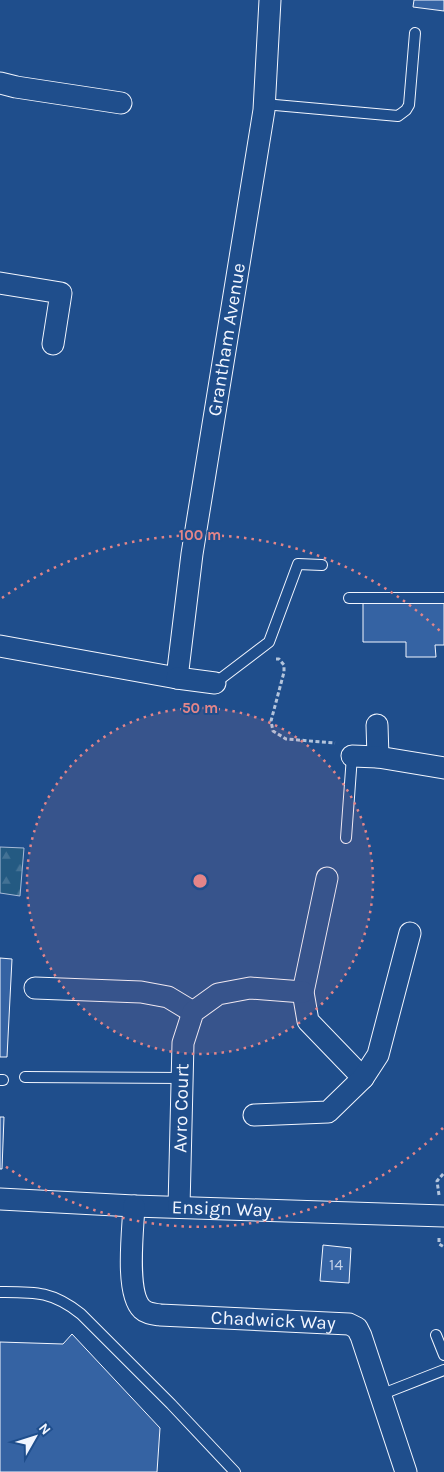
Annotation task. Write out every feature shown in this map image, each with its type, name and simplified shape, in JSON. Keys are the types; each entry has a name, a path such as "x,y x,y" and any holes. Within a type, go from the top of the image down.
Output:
{"street":[{"name":"Grantham Avenue","path":"177,678 192,554 264,104 270,0"},
{"path":"0,83 121,103"},
{"path":"0,283 61,293 53,344"},
{"path":"0,646 177,678 215,683"},
{"path":"377,725 378,757"},
{"path":"352,756 378,757 444,768"},
{"path":"327,878 303,992 308,1021 364,1078"},
{"path":"254,1115 328,1112 364,1078 378,1056 410,932"},
{"path":"35,988 141,992 168,997 193,1012 218,994 250,988 303,992"},
{"name":"Avro Court","path":"179,1207 182,1043 193,1012"},
{"name":"Ensign Way","path":"0,1199 134,1206 444,1216"},
{"name":"Chadwick Way","path":"134,1206 131,1278 133,1293 142,1309 151,1314 349,1324 357,1328 406,1472"}],"lane":[{"path":"264,104 398,116 409,105 415,33"},
{"path":"215,683 269,642 298,564 322,565"},
{"path":"349,598 444,598"},
{"path":"346,838 352,756"},
{"path":"25,1076 182,1078"},
{"path":"0,1292 46,1294 69,1305 81,1314 235,1472"},
{"path":"436,1335 444,1355"},
{"path":"380,1395 444,1370"}],"path":[{"path":"272,658 279,659 284,665 284,672 270,721 273,731 286,740 339,744 346,748 352,756"},
{"path":"438,1186 437,1181 444,1173"},
{"path":"439,1244 444,1247"}],"green space":[{"path":"0,847 24,848 20,896 0,893"}],"building":[{"path":"414,0 444,0 444,11 413,7"},
{"path":"363,598 444,598 444,645 435,645 436,657 406,657 406,642 363,642"},
{"path":"0,958 12,959 7,1057 0,1057"},
{"path":"0,1117 4,1117 2,1169 0,1169"},
{"path":"323,1245 351,1248 349,1283 320,1281"},
{"path":"72,1334 160,1428 157,1472 0,1472 0,1342 63,1344"}]}
